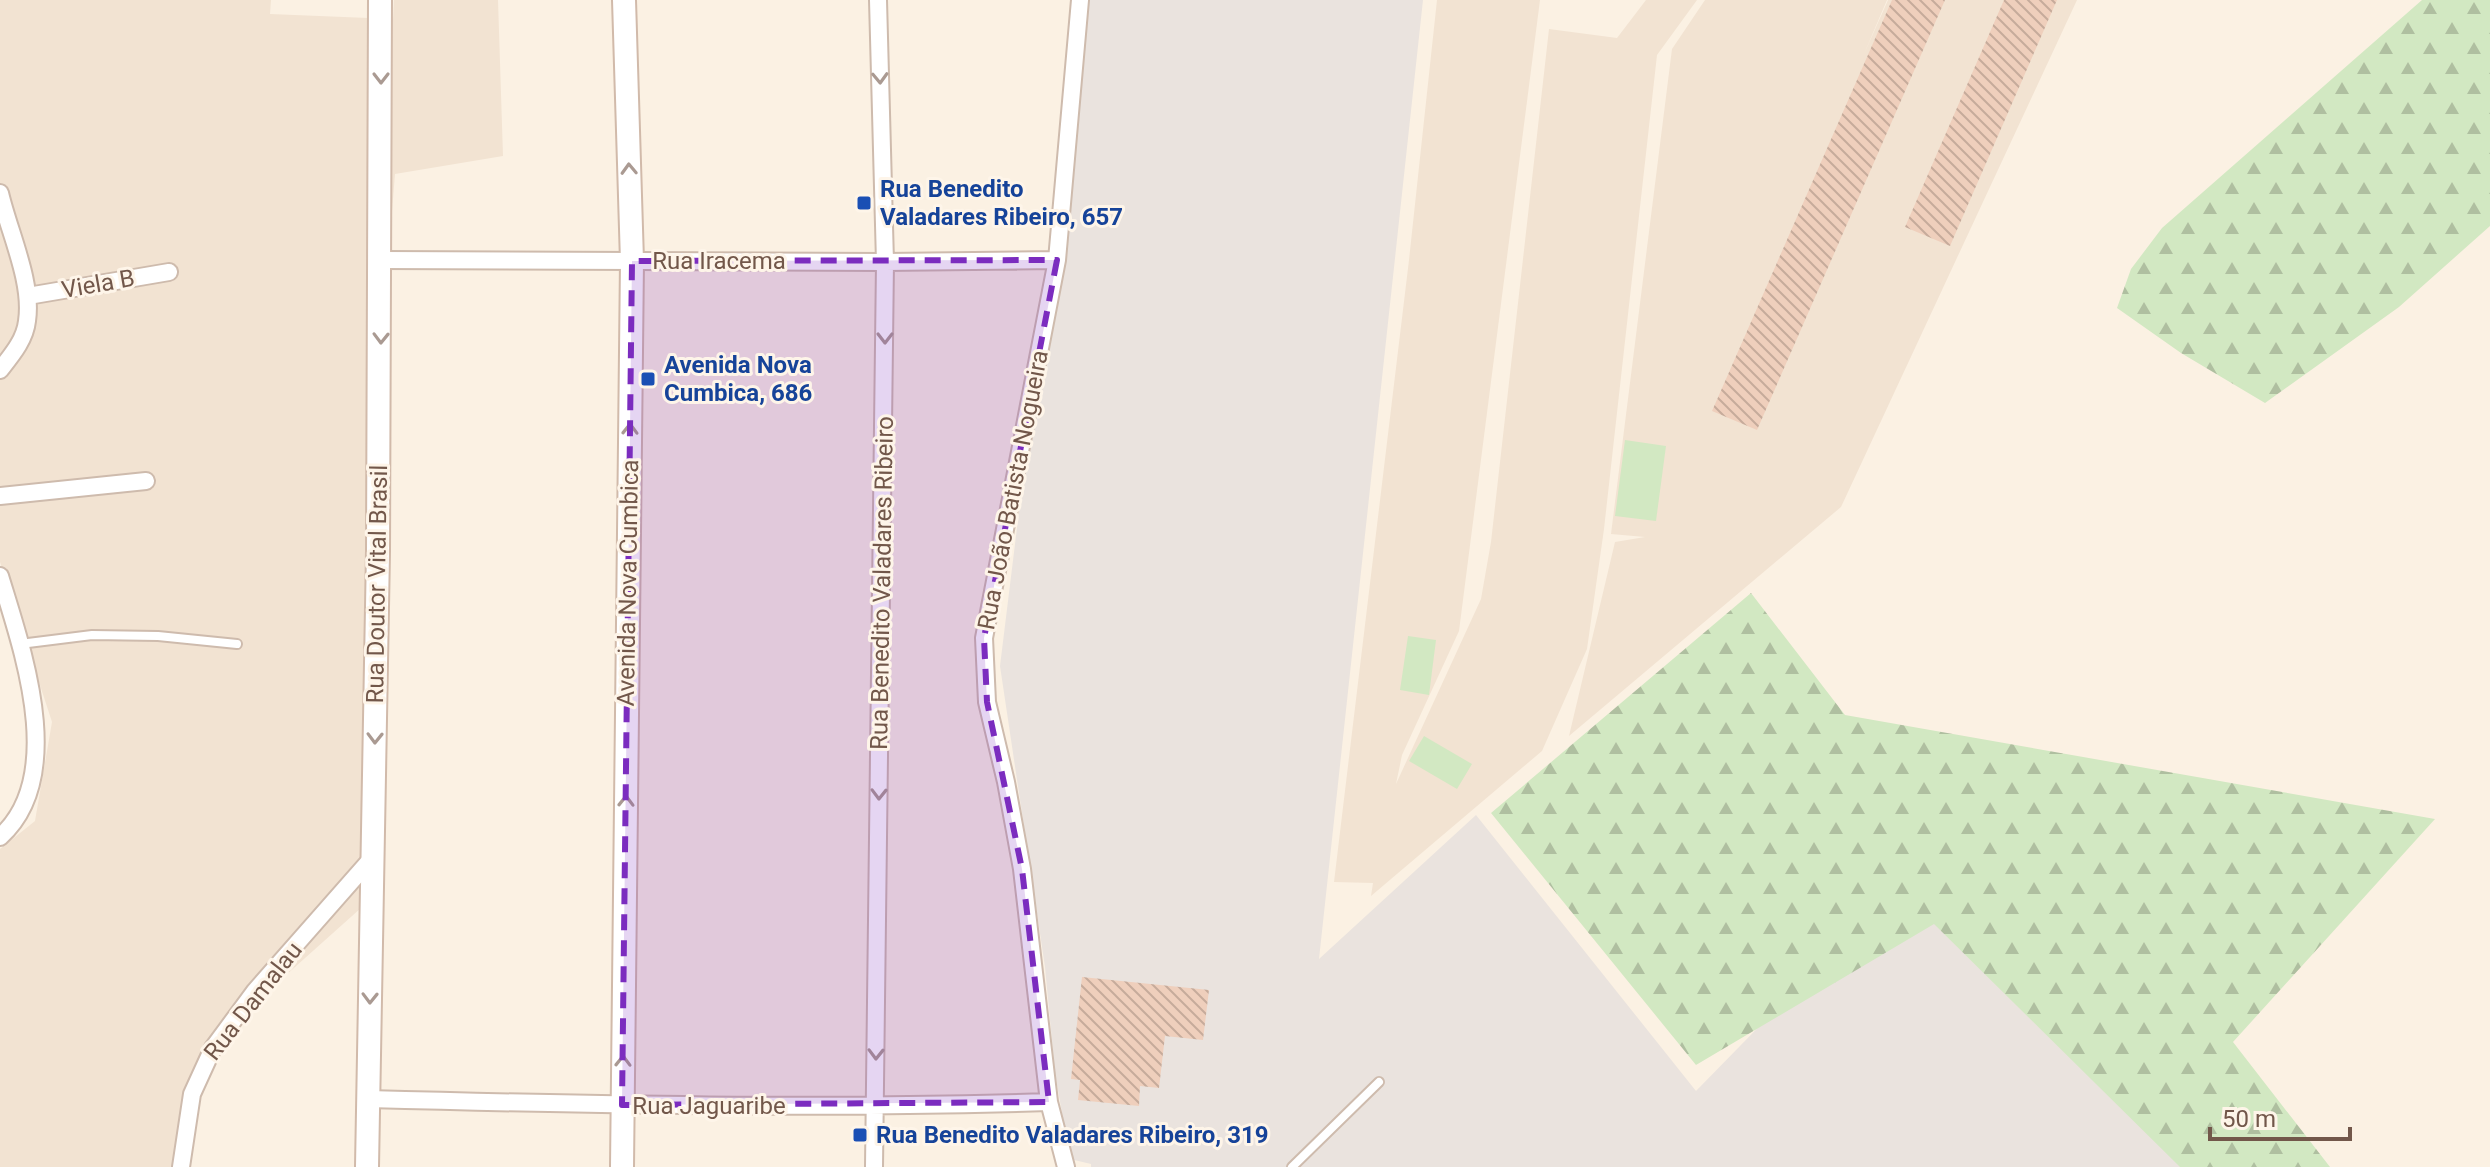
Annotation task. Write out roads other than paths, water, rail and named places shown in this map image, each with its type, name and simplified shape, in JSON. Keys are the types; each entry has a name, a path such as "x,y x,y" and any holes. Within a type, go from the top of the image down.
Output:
{"street":[{"name":"Rua Doutor Vital Brasil","path":"367,1167 381,260 380,0"},
{"name":"Avenida Nova Cumbica","path":"622,1167 632,261 624,0"},
{"name":"Rua Benedito Valadares Ribeiro","path":"874,1167 885,262 878,0"},
{"name":"Rua João Batista Nogueira","path":"1066,1167 1049,1102 1022,869 987,702 984,638 1057,260 1080,0"},
{"path":"0,193 28,296 27,324 18,346 0,370"},
{"name":"Rua Iracema","path":"381,260 1057,260"},
{"name":"Viela B","path":"28,296 169,272"},
{"path":"0,496 146,481"},
{"path":"0,576 20,644 32,702 36,743 34,777 23,808 0,837"},
{"name":"Rua Damalau","path":"181,1167 192,1094 213,1048 255,991 372,858"},
{"name":"Rua Jaguaribe","path":"368,1099 876,1107 1049,1102"}],"lane":[{"path":"20,644 92,635 158,636 237,644"},
{"path":"1292,1167 1379,1082"}],"place":[{"name":"Rua Benedito Valadares Ribeiro, 657","path":"864,203"},
{"name":"Avenida Nova Cumbica, 686","path":"648,379"},
{"name":"Rua Benedito Valadares Ribeiro, 319","path":"860,1135"}]}
